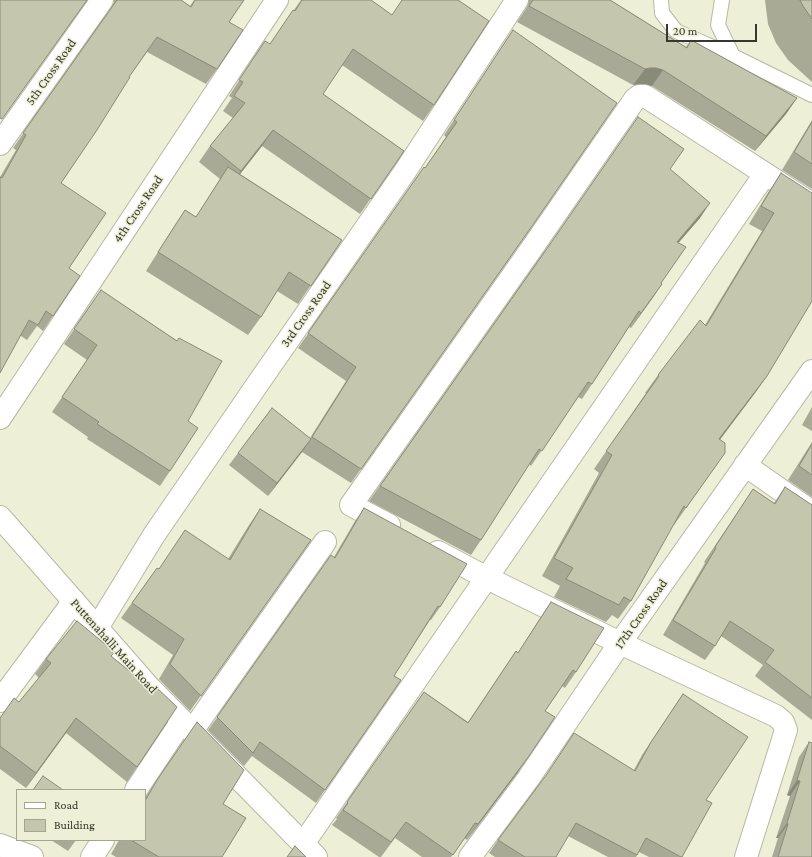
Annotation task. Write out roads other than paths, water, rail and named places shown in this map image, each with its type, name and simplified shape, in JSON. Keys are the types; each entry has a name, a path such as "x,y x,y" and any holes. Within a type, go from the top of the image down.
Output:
{"street":[{"name":"5th Cross Road","path":"0,144 102,0"},
{"name":"4th Cross Road","path":"0,418 277,0"},
{"name":"3rd Cross Road","path":"97,628 154,535 404,173 517,0"},
{"path":"746,857 786,730 783,722 776,716 620,643 487,578 351,505 635,99 639,96 645,96 812,204"},
{"path":"310,850 487,578 765,174"},
{"name":"17th Cross Road","path":"470,857 528,779 620,643 812,371"},
{"path":"746,465 812,512"},
{"name":"Puttenahalli Main Road","path":"0,517 148,686 310,850"},
{"path":"137,789 187,726 325,542"},
{"path":"0,702 74,601"},
{"path":"92,857 103,841"},
{"path":"0,845 32,857"}],"lane":[{"path":"661,0 662,13 676,31 733,56 812,94"},
{"path":"722,0 718,25 733,56"}]}
